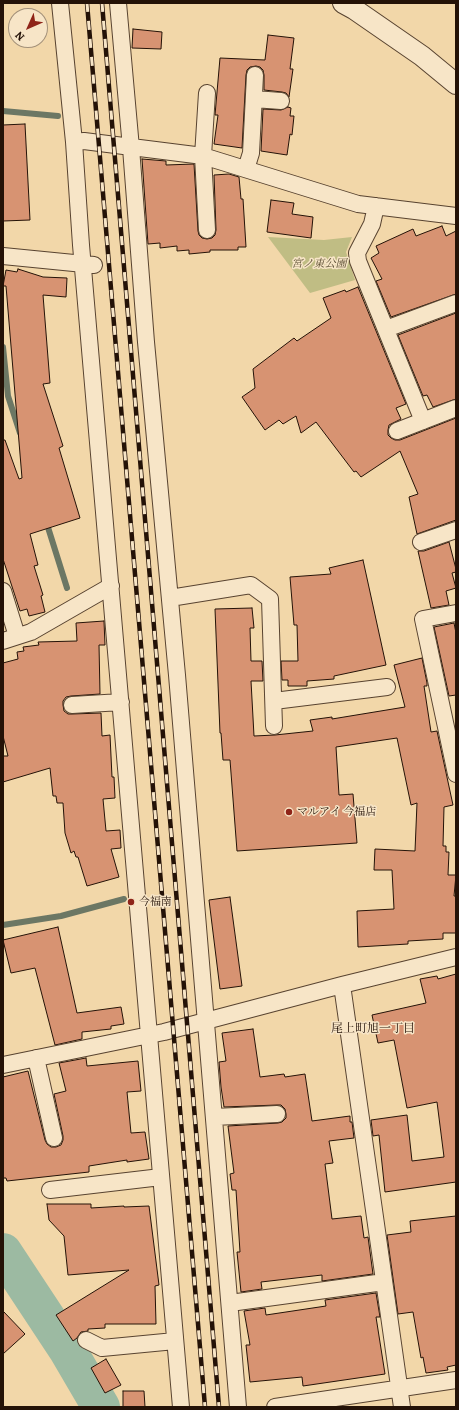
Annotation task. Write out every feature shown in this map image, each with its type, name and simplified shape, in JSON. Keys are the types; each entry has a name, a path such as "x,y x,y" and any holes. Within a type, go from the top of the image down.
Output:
{"street":[{"path":"60,3 74,142 89,264 111,586 181,1407"},
{"path":"118,3 132,148 146,342 170,598 238,1407"},
{"path":"343,3 422,56 456,84"},
{"path":"248,161 255,75"},
{"path":"207,93 204,150 207,230"},
{"path":"254,99 281,101"},
{"path":"74,142 84,141 132,148 204,150 248,161 358,204 456,216"},
{"path":"376,206 372,224 357,253 358,261 422,421"},
{"path":"3,256 89,264"},
{"path":"386,329 456,303"},
{"path":"397,431 456,408"},
{"path":"421,542 456,530"},
{"path":"170,598 251,585 270,599 274,726"},
{"path":"3,591 10,638 31,632 111,586"},
{"path":"456,612 423,619 456,774"},
{"path":"274,702 387,687"},
{"path":"72,705 121,702"},
{"path":"3,1065 149,1035 456,957"},
{"path":"342,985 402,1407"},
{"path":"36,1058 54,1138"},
{"path":"214,1117 278,1114"},
{"path":"50,1190 161,1177"},
{"path":"230,1303 384,1282"},
{"path":"86,1340 102,1348 175,1341"},
{"path":"275,1407 456,1380"}],"green space":[{"name":"宮ノ東公園","path":"268,237 324,240 352,237 346,252 355,280 310,293"}],"building":[{"path":"133,29 162,32 161,49 132,48"},
{"path":"268,35 294,38 290,69 293,69 289,97 286,93 264,90 263,70 256,66 250,67 247,70 246,75 242,148 214,144 218,115 215,115 220,58 265,60"},
{"path":"288,107 291,108 290,116 294,116 292,135 290,134 287,155 261,151 263,109 281,110"},
{"path":"25,124 30,220 3,221 3,125"},
{"path":"142,159 166,161 166,165 194,164 198,231 202,238 207,239 212,238 215,235 216,230 214,175 229,174 239,177 241,199 243,199 246,247 238,247 238,250 210,250 210,252 189,254 189,250 177,251 177,246 160,248 160,243 148,244"},
{"path":"271,200 294,203 292,214 313,217 311,238 267,232"},
{"path":"442,226 446,236 456,231 456,294 391,317 376,281 382,279 371,258 379,253 376,246 413,229 416,236"},
{"path":"18,269 43,277 67,278 66,297 43,295 50,383 43,384 63,446 59,448 80,518 30,534 38,565 34,566 43,595 41,596 45,612 29,616 27,609 20,611 3,559 3,440 5,440 19,479 22,478 6,286 3,286 6,270 17,272"},
{"path":"358,287 406,404 396,408 401,419 389,425 388,435 395,440 400,440 456,418 456,520 417,534 409,497 418,494 400,451 361,477 356,471 354,472 316,422 301,433 296,416 283,424 279,420 265,430 242,397 255,388 253,369 294,338 297,341 331,318 323,298"},
{"path":"456,313 456,399 433,407 427,395 423,396 398,335"},
{"path":"449,542 456,569 456,572 452,573 456,588 446,591 449,605 431,608 418,551 424,551"},
{"path":"363,560 386,665 334,676 334,679 307,681 307,686 288,686 288,680 282,680 281,661 298,661 297,625 294,625 290,577 331,574 329,568"},
{"path":"252,608 254,628 250,628 251,661 262,661 263,681 251,681 254,736 313,731 310,720 332,717 332,719 405,707 394,665 422,658 427,683 427,686 424,686 431,732 437,731 453,805 444,807 443,846 446,846 446,852 449,852 448,875 456,875 454,896 456,896 456,933 443,933 443,939 408,941 408,944 358,947 357,911 394,909 392,870 374,870 375,849 415,851 417,803 411,805 397,738 336,747 339,795 353,794 357,843 237,851 230,760 223,760 220,733 215,609"},
{"path":"104,621 105,645 99,645 100,694 71,696 66,697 63,701 64,711 68,714 101,713 102,736 110,735 112,777 114,777 115,798 103,799 106,831 120,830 121,848 111,849 119,877 87,886 78,857 76,857 74,851 71,853 65,833 63,803 57,803 56,796 53,796 50,768 3,782 3,756 8,756 3,736 3,663 18,659 17,652 24,651 23,647 39,645 38,642 77,641 76,623"},
{"path":"454,623 456,633 456,695 449,696 434,627"},
{"path":"230,897 242,986 220,989 209,900"},
{"path":"58,927 77,1013 121,1007 124,1024 111,1026 111,1029 82,1032 82,1039 55,1045 35,968 11,973 3,940"},
{"path":"456,974 456,1182 385,1192 379,1135 373,1136 371,1120 407,1115 412,1161 444,1157 437,1102 407,1108 394,1040 378,1043 372,1015 426,1003 420,979 437,976 438,979"},
{"path":"253,1029 260,1077 284,1074 285,1077 305,1074 312,1121 350,1116 354,1138 329,1141 333,1163 325,1164 332,1219 361,1216 364,1238 368,1237 373,1274 322,1281 322,1275 261,1282 262,1289 241,1292 237,1252 240,1252 236,1190 232,1190 230,1174 234,1173 228,1126 278,1123 282,1122 286,1118 285,1109 281,1105 224,1107 219,1062 226,1061 222,1033"},
{"path":"86,1058 87,1066 138,1061 141,1091 127,1092 131,1133 145,1132 149,1159 127,1162 127,1160 89,1166 89,1172 7,1181 6,1178 3,1178 3,1077 28,1071 45,1140 51,1147 56,1147 61,1145 63,1136 54,1094 66,1091 59,1063"},
{"path":"47,1204 91,1204 91,1208 149,1206 159,1285 155,1286 156,1324 105,1324 105,1328 88,1329 88,1331 81,1332 73,1341 56,1315 129,1270 68,1275 64,1236 49,1220"},
{"path":"456,1216 456,1365 447,1367 448,1370 426,1373 423,1357 421,1358 413,1312 398,1314 387,1235 411,1232 410,1221"},
{"path":"376,1293 380,1317 376,1317 385,1374 303,1386 302,1377 250,1382 246,1345 250,1345 244,1311 265,1308 266,1315 326,1306 325,1300"},
{"path":"3,1311 25,1334 3,1354"},
{"path":"106,1359 121,1385 105,1393 91,1368"},
{"path":"123,1391 144,1391 145,1407 123,1407"}],"waterway":[{"path":"3,111 58,116"},
{"path":"3,347 8,396 20,433"},
{"path":"46,521 67,588"},
{"path":"3,925 61,916 124,899"},
{"path":"3,1252 67,1349 101,1407"}],"railway":[{"path":"87,3 205,1407"},
{"path":"102,3 219,1407"}],"place":[{"name":"マルアイ 今福店","path":"289,812"},
{"name":"今福南","path":"131,902"}],"district":[{"name":"尾上町旭一丁目","path":"373,1029"}]}
